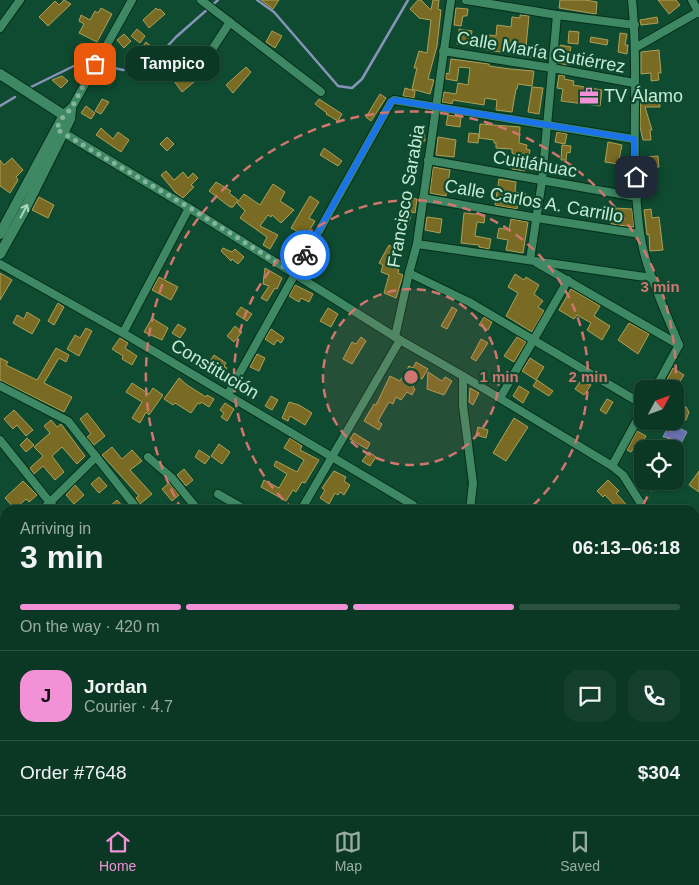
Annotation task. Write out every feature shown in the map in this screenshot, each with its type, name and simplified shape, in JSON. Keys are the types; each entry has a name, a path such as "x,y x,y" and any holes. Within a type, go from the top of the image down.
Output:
{"main road":[{"path":"0,74 68,114 24,211 0,254"},
{"path":"0,234 60,131"}],"street":[{"path":"0,28 20,0"},
{"path":"68,114 132,0"},
{"path":"201,0 321,92"},
{"name":"Francisco Sarabia","path":"303,505 398,339 408,273 416,244 451,0"},
{"path":"466,0 557,15 635,24"},
{"path":"632,0 635,24 634,139 640,234 652,278 679,344"},
{"path":"635,48 699,13 692,0"},
{"path":"530,260 542,181 557,15"},
{"path":"213,48 230,22"},
{"name":"Calle María Gutiérrez","path":"443,51 634,83"},
{"path":"228,394 391,102 394,100 634,139"},
{"path":"60,131 190,208 398,339 612,466 623,475 642,505"},
{"name":"Cuitláhuac","path":"428,160 637,197"},
{"name":"Calle Carlos A. Carrillo","path":"423,198 640,234"},
{"path":"123,332 190,208"},
{"path":"416,244 652,278"},
{"path":"530,260 679,344"},
{"name":"Constitución","path":"0,264 123,332 413,505"},
{"path":"408,273 469,302 634,399"},
{"path":"500,398 568,280"},
{"path":"660,380 679,344"},
{"path":"463,376 463,406 473,483 471,505"},
{"path":"0,386 68,421 134,505"},
{"path":"612,466 634,426"},
{"path":"0,440 50,503"},
{"path":"48,505 96,457"},
{"path":"148,457 172,478 194,505"},
{"path":"218,494 237,505"}],"water":[{"path":"666,430 683,430 687,432 683,440 672,440 671,438 663,437"}],"building":[{"path":"64,0 71,4 48,26 39,17 55,1 59,5"},
{"path":"261,0 279,0 273,9"},
{"path":"418,0 421,0 431,10 433,0 439,0 438,9 441,10 437,46 428,79 434,80 430,94 412,89 417,68 414,68 419,51 427,53 431,20 419,18 410,9"},
{"path":"560,0 597,2 596,14 559,8"},
{"path":"658,0 676,0 680,5 669,14"},
{"path":"101,8 112,14 97,42 79,33 84,24 79,21 81,15 90,20 95,11 98,13"},
{"path":"156,8 165,14 149,28 143,20"},
{"path":"456,8 468,9 467,16 463,16 461,26 454,25"},
{"path":"520,15 529,16 526,47 538,48 536,58 482,49 484,34 496,36 497,25 511,27 512,17 520,18"},
{"path":"657,17 658,23 641,25 640,20"},
{"path":"137,29 145,36 140,43 131,36"},
{"path":"459,29 472,31 470,46 457,44"},
{"path":"272,31 282,36 275,48 266,42"},
{"path":"569,31 579,32 578,44 568,43"},
{"path":"620,33 627,34 625,45 628,45 627,54 618,52"},
{"path":"124,34 131,41 124,48 117,40"},
{"path":"591,37 608,40 607,45 590,42"},
{"path":"146,42 158,52 149,64 137,54"},
{"path":"560,45 571,47 567,65 558,63"},
{"path":"206,49 213,55 200,71 193,65 199,59 194,55 198,50 202,54"},
{"path":"659,50 661,73 658,73 659,80 651,81 651,73 641,74 641,52"},
{"path":"451,59 534,71 532,86 518,84 512,112 496,110 497,100 485,98 484,105 453,100 452,104 442,102 444,92 456,94 458,83 468,85 470,68 459,67 457,81 446,79 446,73 449,74"},
{"path":"174,61 178,64 176,66 183,75 186,72 194,82 182,92 174,81 178,78 170,68 166,73 161,69 166,64 169,67"},
{"path":"246,67 251,72 233,93 226,85"},
{"path":"559,75 565,76 564,79 574,81 573,85 602,90 600,106 561,101 563,89 557,88"},
{"path":"62,76 68,81 61,88 52,80"},
{"path":"532,87 543,88 539,114 528,112"},
{"path":"405,88 415,91 414,98 403,96"},
{"path":"380,94 386,98 371,121 366,117"},
{"path":"659,94 660,107 645,107 652,130 650,130 651,140 643,140 640,127 641,95"},
{"path":"102,99 109,102 101,114 95,111"},
{"path":"319,99 342,114 338,121 326,114 315,104"},
{"path":"86,106 95,113 91,119 81,113"},
{"path":"448,115 461,117 460,127 446,125"},
{"path":"480,124 520,127 519,143 527,145 526,149 530,150 528,162 531,162 530,169 526,168 525,171 512,169 514,154 512,149 496,148 494,140 479,138"},
{"path":"101,128 113,139 118,132 129,140 121,152 96,135"},
{"path":"418,129 424,129 425,141 418,141"},
{"path":"557,132 567,134 565,144 555,142"},
{"path":"469,133 479,134 478,143 468,142"},
{"path":"167,137 174,144 167,151 160,144"},
{"path":"438,137 456,140 454,157 436,155"},
{"path":"608,142 622,145 618,164 605,162"},
{"path":"562,145 571,146 570,153 567,152 566,160 561,160"},
{"path":"324,148 342,161 338,166 320,155"},
{"path":"658,156 659,167 651,167 651,184 641,185 642,157"},
{"path":"12,158 23,170 16,177 18,180 10,193 0,186 0,160 4,165"},
{"path":"433,167 450,170 446,196 430,193"},
{"path":"166,171 174,180 183,172 188,178 193,173 198,178 191,185 194,187 183,198 175,192 161,175"},
{"path":"499,179 516,182 515,192 526,194 525,203 518,202 517,209 495,205"},
{"path":"216,182 231,191 229,193 238,200 233,207 230,207 209,191"},
{"path":"273,184 285,192 280,201 294,210 281,223 272,215 271,217 268,215 260,226 278,235 270,249 263,245 267,237 240,218 245,211 237,203 244,194 260,205"},
{"path":"310,196 319,202 309,218 315,221 306,236 291,228"},
{"path":"39,197 54,205 48,218 32,210"},
{"path":"409,198 417,199 415,213 407,211"},
{"path":"614,208 632,209 634,227 611,224"},
{"path":"651,209 652,218 659,217 663,250 650,251 644,210"},
{"path":"401,211 411,215 408,226 397,222"},
{"path":"464,213 485,215 484,223 477,222 475,236 491,239 489,249 479,247 479,245 461,243"},
{"path":"427,217 442,219 440,233 425,230"},
{"path":"511,219 528,222 523,253 506,250 508,240 497,238 499,228 509,230"},
{"path":"389,245 397,250 388,265 399,270 398,273 403,275 396,298 384,293 389,275 381,272 383,265 379,263"},
{"path":"223,248 232,252 235,249 244,257 238,264 232,259 231,261 221,251"},
{"path":"265,268 282,278 277,289 275,288 267,301 261,298 269,286 263,284"},
{"path":"0,273 12,280 0,300"},
{"path":"515,274 524,280 526,277 539,285 534,294 543,301 538,307 544,311 532,332 506,316 518,293 508,287"},
{"path":"159,277 178,287 171,300 152,290"},
{"path":"295,285 313,294 309,302 301,298 299,302 289,296"},
{"path":"571,289 600,306 594,316 610,326 602,340 587,330 591,323 577,315 574,319 559,310"},
{"path":"58,303 64,307 54,325 48,321"},
{"path":"241,307 252,314 247,321 236,314"},
{"path":"452,307 457,310 447,329 441,326"},
{"path":"328,308 338,314 331,327 320,321"},
{"path":"27,312 40,320 32,334 13,323 17,315 24,319"},
{"path":"484,317 492,322 488,330 479,325"},
{"path":"152,318 168,328 162,340 144,332"},
{"path":"629,323 649,334 638,354 618,340"},
{"path":"178,324 186,329 180,338 172,333"},
{"path":"235,326 242,332 234,342 227,336"},
{"path":"86,328 92,331 79,356 67,349 75,335 80,338"},
{"path":"271,329 284,338 281,343 277,340 274,345 265,339"},
{"path":"361,337 366,341 352,364 343,359 352,342 356,344"},
{"path":"517,337 526,342 514,362 504,356"},
{"path":"120,338 128,343 125,348 137,356 132,365 122,359 123,356 112,349"},
{"path":"481,339 488,343 476,361 471,358"},
{"path":"56,348 69,355 66,362 59,358 44,383 72,397 64,412 0,380 0,358 8,362 6,365 37,380"},
{"path":"257,354 265,358 259,371 250,367"},
{"path":"214,355 226,363 224,366 227,368 222,376 207,366"},
{"path":"530,358 544,367 536,380 522,371"},
{"path":"416,362 428,369 422,379 419,377 413,387 415,389 412,395 407,392 401,400 396,397 393,404 389,402 378,421 382,424 379,430 364,421 374,404 376,405 390,376 400,381 409,366 413,368"},
{"path":"673,368 684,375 681,380 667,380"},
{"path":"428,372 442,381 445,377 452,381 444,395 427,389"},
{"path":"179,378 206,397 207,395 214,399 209,407 201,402 200,404 198,403 191,413 175,403 173,405 164,399"},
{"path":"582,379 591,385 584,395 575,389"},
{"path":"537,380 553,391 549,396 533,386"},
{"path":"132,383 149,394 153,388 163,395 149,415 146,412 140,423 132,418 142,402 126,392"},
{"path":"519,386 529,392 523,403 513,396"},
{"path":"470,388 479,393 473,405 469,402"},
{"path":"271,396 278,400 272,410 265,406"},
{"path":"607,399 613,402 606,414 600,410"},
{"path":"289,402 299,405 312,413 305,425 290,416 288,421 282,418"},
{"path":"225,403 234,409 227,421 221,417 224,413 220,410"},
{"path":"684,406 689,412 684,421"},
{"path":"14,410 33,430 26,436 17,425 13,429 4,419"},
{"path":"87,413 105,436 94,445 87,437 91,434 80,419"},
{"path":"514,418 528,427 506,461 493,453"},
{"path":"51,420 57,427 61,424 85,456 77,464 62,447 52,456 64,472 55,480 43,466 34,474 30,468 43,456 34,447 50,433 44,426"},
{"path":"478,427 488,430 486,438 476,435"},
{"path":"637,431 646,436 644,440 634,440 634,447 631,452 627,450"},
{"path":"354,433 370,443 367,449 350,439"},
{"path":"27,438 34,445 26,452 20,445"},
{"path":"290,438 302,446 300,450 319,460 305,483 302,482 296,492 293,490 286,501 261,487 264,480 279,488 287,474 274,466 276,461 297,472 304,460 284,448"},
{"path":"219,444 230,452 222,464 211,456"},
{"path":"112,447 122,459 132,450 142,461 130,470 152,494 140,504 136,498 139,496 102,455"},
{"path":"199,450 210,457 205,464 195,457"},
{"path":"369,452 376,457 370,466 362,461"},
{"path":"184,469 193,480 186,486 177,475"},
{"path":"334,471 346,477 344,481 350,485 344,495 340,492 338,495 335,493 329,504 320,498 325,490 322,488"},
{"path":"699,471 699,492 689,485"},
{"path":"99,477 107,486 99,493 91,484"},
{"path":"608,480 619,491 616,493 627,505 614,505 605,495 603,497 597,491"},
{"path":"23,481 37,495 29,502 26,499 19,505 11,505 5,498"},
{"path":"169,483 179,495 172,501 162,489"},
{"path":"75,485 84,495 74,504 66,495"},
{"path":"117,500 121,505 111,505"}],"waterway":[{"path":"29,88 84,61 123,70 148,67 176,37 218,0"},
{"path":"257,0 274,12 338,86 352,88 362,79 408,0"},
{"path":"0,106 15,97"}],"way so far":[{"path":"95,64 71,109 64,115 56,129 190,208 295,274 305,255"}],"place":[{"name":"Tampico","path":"95,64"},
{"name":"TV Álamo","path":"589,96"}],"route":[{"path":"305,255 391,102 394,100 634,139 636,177"}]}
